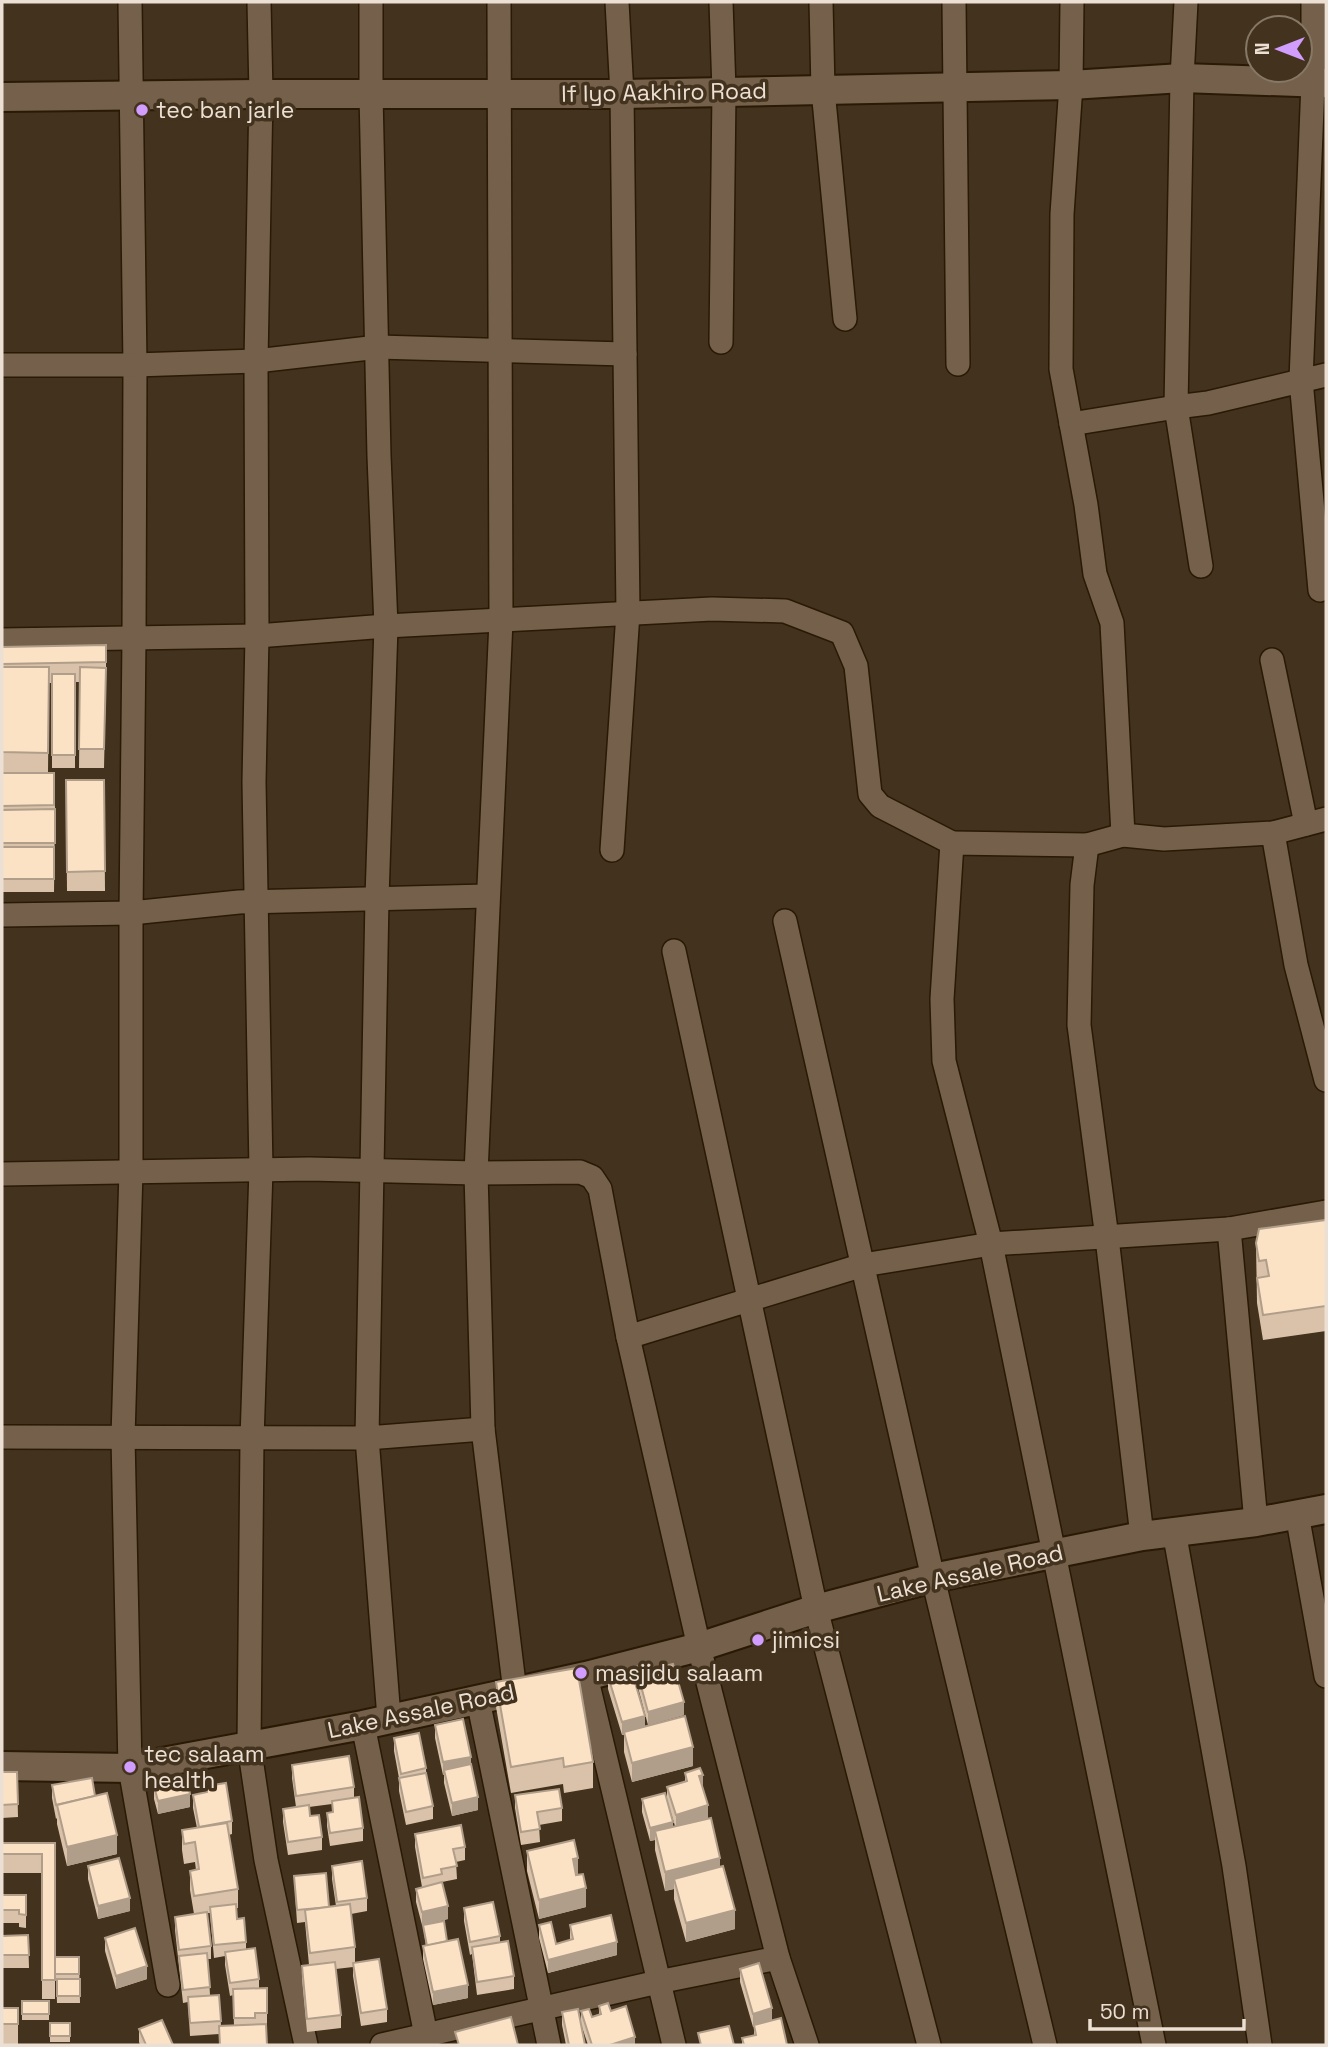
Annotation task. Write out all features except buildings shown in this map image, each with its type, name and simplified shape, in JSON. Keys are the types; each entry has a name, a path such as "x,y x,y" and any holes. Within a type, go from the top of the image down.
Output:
{"street":[{"path":"130,2 135,365 134,639 131,1171 123,1437 130,1768 168,1985"},
{"path":"259,2 261,94 256,361 257,636 254,782 261,1170 252,1439 249,1745 268,1871 306,2045"},
{"path":"372,2 371,94 386,626 377,898 367,1438 376,1721 427,2041"},
{"path":"499,2 501,621 476,1173 483,1429 515,1692"},
{"path":"612,850 628,613 622,94 617,2"},
{"path":"720,342 724,91 721,2"},
{"path":"821,2 823,90 845,318"},
{"path":"954,2 958,364"},
{"path":"1072,2 1071,85 1062,214 1061,369 1086,505 1095,574 1112,622 1123,835"},
{"path":"1186,2 1182,78 1176,407 1200,566"},
{"path":"1313,2 1320,83 1301,380 1320,590"},
{"name":"If Iyo Aakhiro Road","path":"2,97 622,94 955,89 1182,78 1320,83"},
{"path":"2,365 256,361 377,348 625,354"},
{"path":"1071,424 1208,403 1326,375"},
{"path":"2,640 257,636 386,626 712,609 785,611 842,633 856,666 870,794 880,806 952,844 1087,845 1123,835 1164,839 1273,833 1316,822 1272,660"},
{"path":"1273,833 1296,965 1326,1080"},
{"path":"952,844 942,999 944,1061 990,1244 1154,2045"},
{"path":"1087,845 1082,885 1079,1025 1142,1536"},
{"path":"2,915 131,913 256,901 487,896"},
{"path":"785,921 933,1578 1045,2045"},
{"path":"674,950 816,1609 929,2045"},
{"path":"2,1174 374,1170 580,1172 592,1177 600,1189 628,1337 699,1647 778,1958 807,2045"},
{"path":"628,1337 863,1265 990,1244 1229,1229 1326,1212"},
{"path":"1229,1229 1256,1522"},
{"path":"2,1437 367,1438 483,1429"},
{"name":"Lake Assale Road","path":"2,1766 130,1768 376,1721 586,1676 699,1647 816,1609 933,1578 1142,1536 1256,1522 1326,1509"},
{"path":"1297,1514 1326,1676"},
{"path":"1174,1531 1234,1866 1260,2045"},
{"path":"586,1676 674,2045"},
{"path":"478,1700 549,2045"},
{"path":"382,2045 427,2041 542,2009 778,1958"}],"place":[{"name":"tec ban jarle","path":"142,110"},
{"name":"jimicsi","path":"758,1640"},
{"name":"masjidu salaam","path":"581,1673"},
{"name":"tec salaam health","path":"130,1767"}]}
